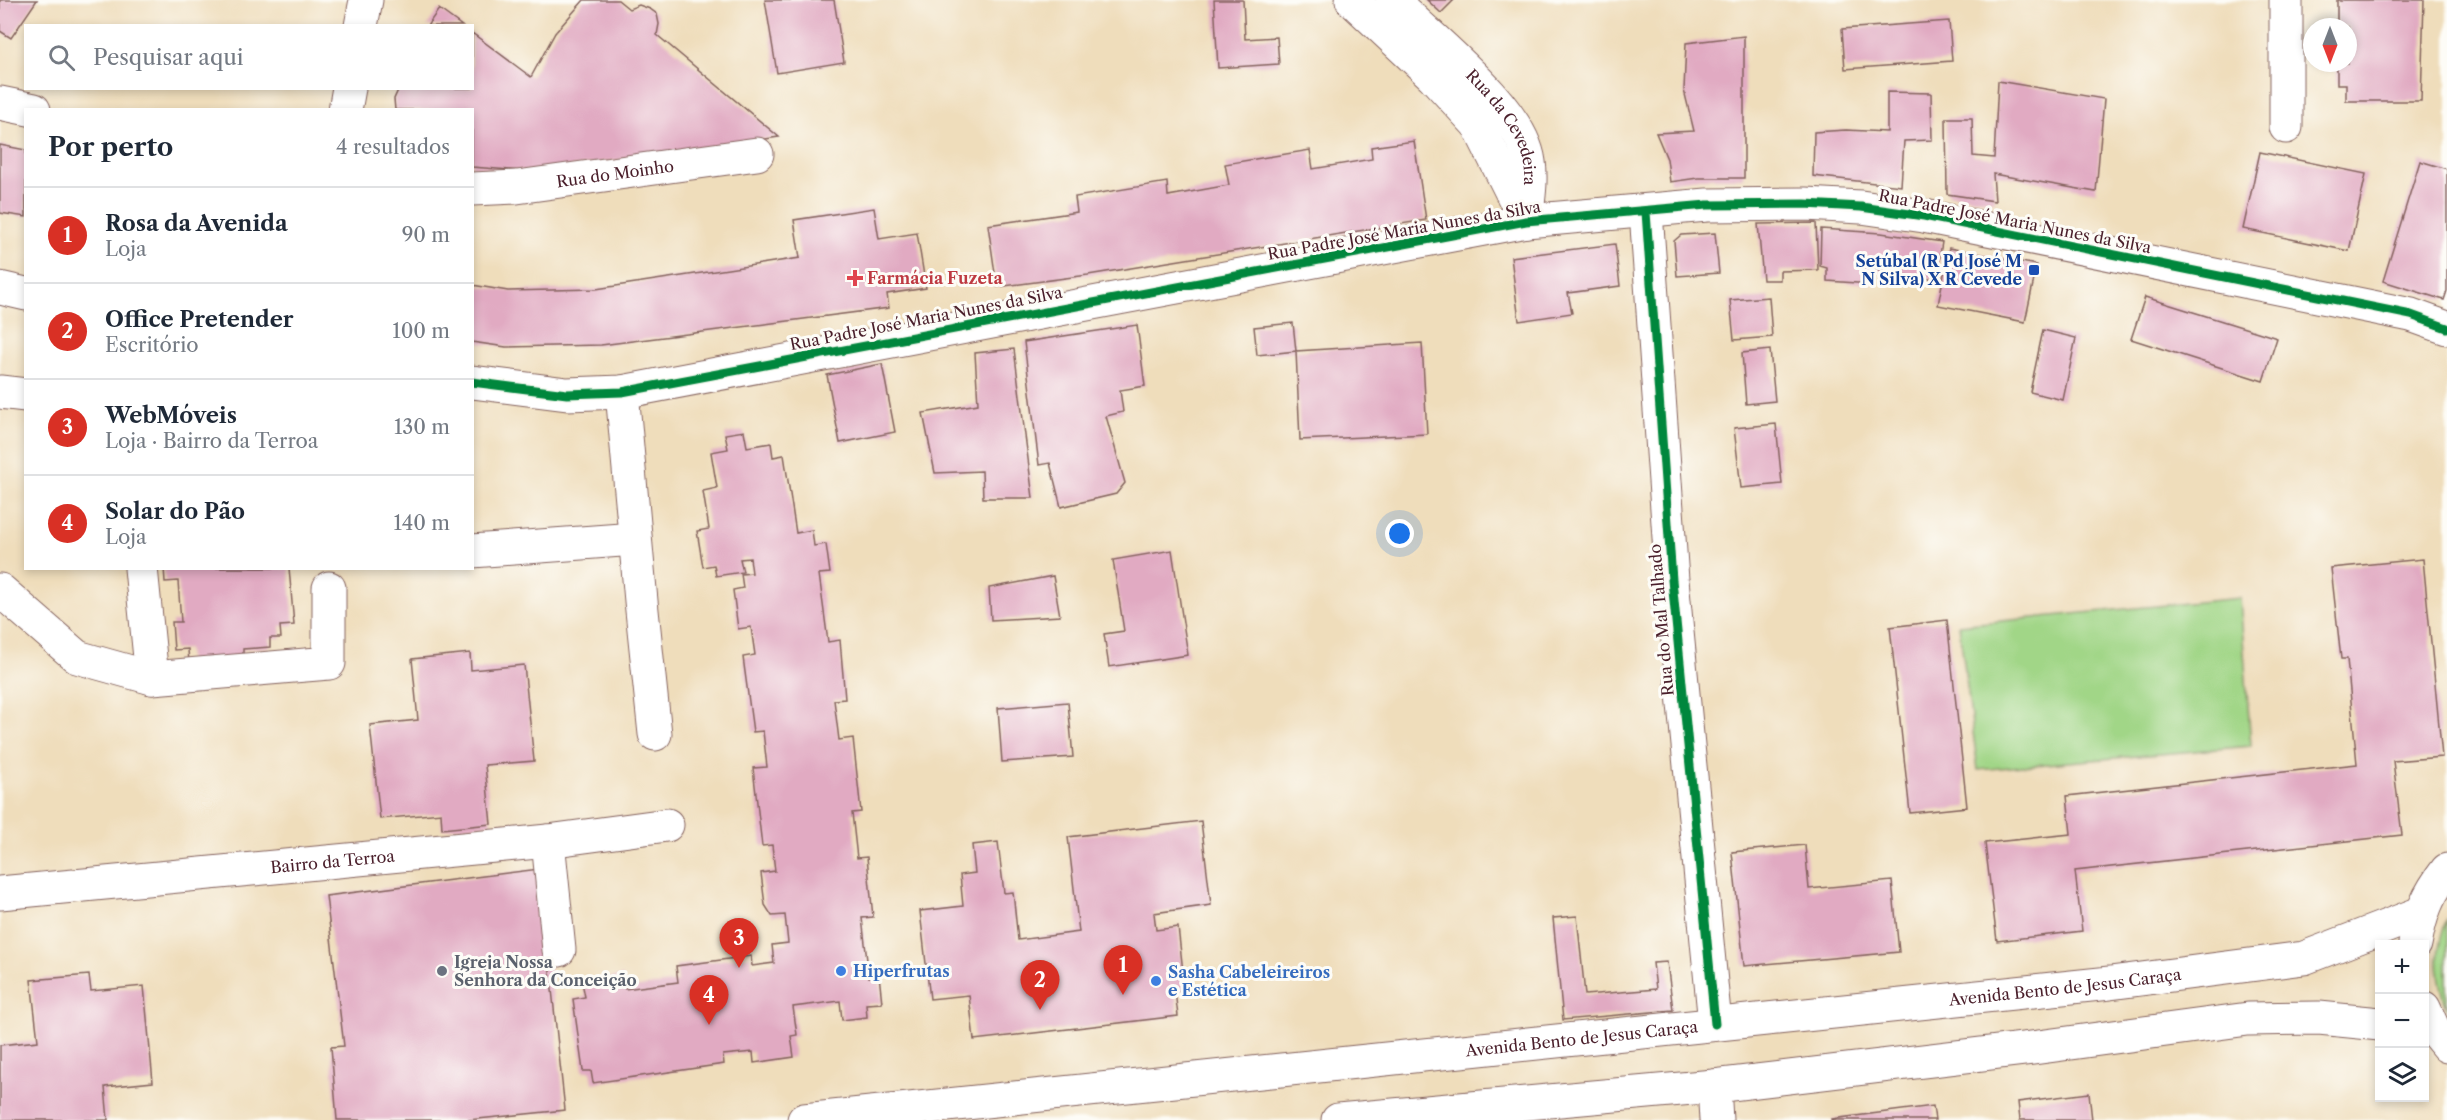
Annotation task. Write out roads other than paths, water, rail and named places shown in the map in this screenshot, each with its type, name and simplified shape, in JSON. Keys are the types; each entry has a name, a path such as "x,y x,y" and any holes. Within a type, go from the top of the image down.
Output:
{"street":[{"path":"361,24 366,0"},
{"name":"Rua da Cevedeira","path":"1352,0 1433,76 1478,125 1526,221"},
{"name":"Rua da Cevedeira","path":"1392,0 1508,114 1522,139 1530,161 1530,189 1526,221"},
{"path":"2286,0 2286,128"},
{"path":"345,108 349,90"},
{"path":"0,103 24,108"},
{"name":"Rua do Moinho","path":"474,189 517,187 757,154"},
{"name":"Rua Padre José Maria Nunes da Silva","path":"474,382 567,394 622,392 1526,221 1707,205 1805,204 1861,207 1924,216 2411,315 2447,328"},
{"name":"Rua do Mal Talhado","path":"1646,212 1672,580 1715,1024"},
{"path":"0,288 24,294"},
{"path":"0,392 24,395"},
{"path":"622,392 655,734"},
{"path":"474,551 635,539"},
{"path":"141,570 152,678"},
{"path":"0,590 77,657 152,678 329,663 329,588"},
{"name":"Bairro da Terroa","path":"0,893 548,841 667,825"},
{"path":"548,841 559,950"},
{"path":"2416,940 2421,913 2434,887 2447,870"},
{"name":"Avenida Bento de Jesus Caraça","path":"804,1120 2110,983 2304,958 2421,913"},
{"path":"1338,1120 1713,1086 2032,1048 2248,1019 2319,1018 2375,1024"},
{"path":"1713,1086 1716,1120"}],"place":[{"name":"Setúbal (R Pd José M N Silva) X R Cevede","path":"2034,270"},
{"name":"Farmácia Fuzeta","path":"855,278"},
{"name":"WebMóveis","path":"739,968"},
{"name":"Igreja Nossa Senhora da Conceição","path":"442,971"},
{"name":"Hiperfrutas","path":"841,971"},
{"name":"Sasha Cabeleireiros e Estética","path":"1156,981"},
{"name":"Rosa da Avenida","path":"1123,995"},
{"name":"Office Pretender","path":"1040,1010"},
{"name":"Solar do Pão","path":"709,1025"}]}
